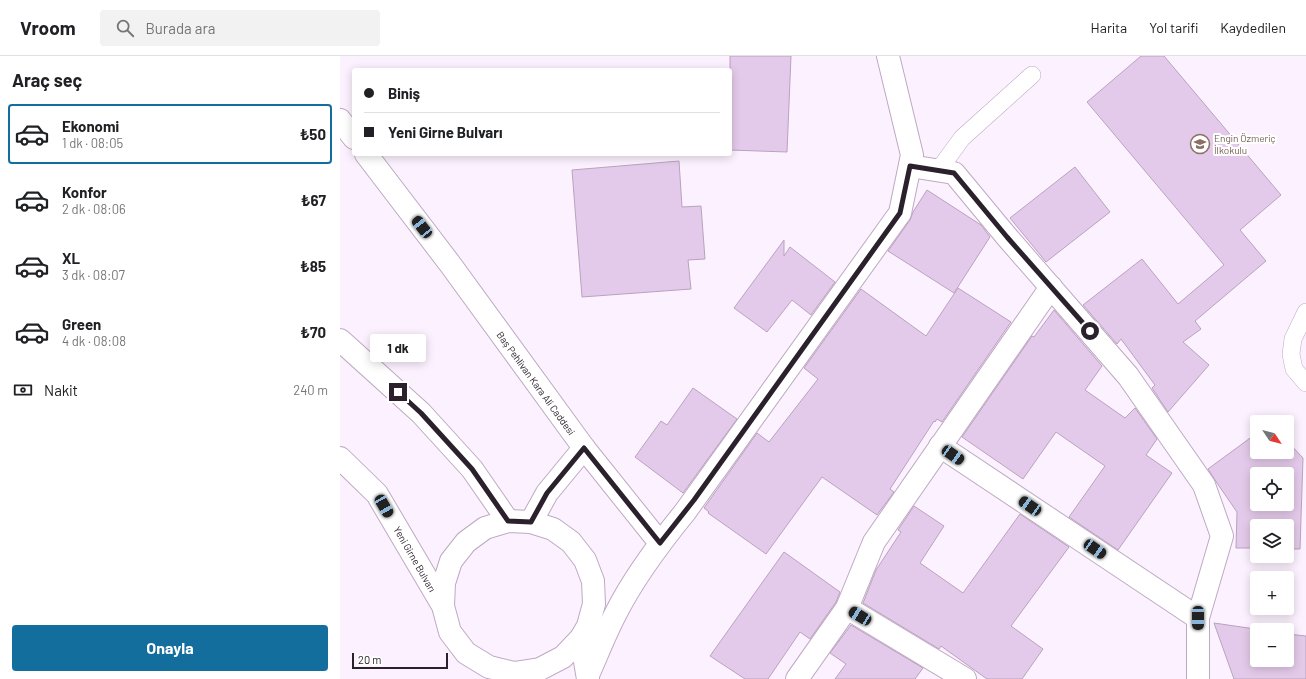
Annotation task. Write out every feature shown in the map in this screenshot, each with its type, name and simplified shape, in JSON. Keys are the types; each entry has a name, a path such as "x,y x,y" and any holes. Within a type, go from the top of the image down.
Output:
{"street":[{"path":"588,677 616,613 636,578 660,543 694,500 900,213 912,155 888,56"},
{"path":"340,120 352,135"},
{"name":"Baş Pehlivan Kara Ali Caddesi","path":"368,156 450,264 584,448 660,543"},
{"path":"910,166 954,173 1128,376 1204,485 1222,536 1198,618 1198,679"},
{"path":"797,679 847,608 874,542 1051,287"},
{"path":"340,340 421,413 472,469 508,521"},
{"path":"940,446 1198,618"},
{"path":"531,522 547,493 584,448"},
{"name":"Yeni Girne Bulvarı","path":"340,458 377,494 443,606"},
{"path":"480,679 466,652 450,632 443,606 444,583 451,561 466,542 485,528 508,521 531,522 552,529 571,542 585,560 592,581 594,604 585,632 588,677"},
{"path":"847,608 965,679"},
{"path":"466,652 488,666 514,673 540,669 564,657 585,632 616,613"}],"lane":[{"path":"938,170 962,138 1032,74"},
{"path":"1306,312 1293,339 1292,354 1294,369 1306,383"}],"building":[{"path":"730,56 791,56 787,152 732,150 732,68 730,68"},
{"path":"1141,56 1164,56 1281,195 1240,230 1266,261 1195,321 1201,329 1183,342 1209,365 1168,412 1152,388 1155,385 1121,339 1117,344 1083,305 1142,259 1178,304 1224,265 1087,102"},
{"path":"679,161 682,207 701,206 705,259 688,260 691,289 582,297 572,170"},
{"path":"1075,167 1110,212 1046,262 1010,218"},
{"path":"927,190 981,225 990,237 954,293 888,251 910,220 913,212"},
{"path":"784,240 784,256 790,247 835,282 811,315 792,300 767,332 734,308"},
{"path":"958,288 1011,322 942,422 937,419 935,422 934,421 890,489 894,492 877,515 822,477 766,554 708,513 709,512 704,508 757,433 769,442 818,379 804,368 861,289 926,336"},
{"path":"1054,310 1102,366 1085,390 1125,418 1135,408 1157,439 1146,455 1172,473 1118,550 1069,517 1105,466 1056,432 1023,479 962,437 1032,336 1034,337"},
{"path":"693,388 737,419 683,493 635,457 661,421 667,425"},
{"path":"1250,438 1250,459 1294,459 1294,448 1303,458 1300,549 1294,549 1294,519 1250,519 1250,548 1236,548 1237,512 1208,469"},
{"path":"914,506 944,526 920,563 963,593 1020,514 1069,547 1011,626 1043,649 1022,679 987,679 941,646 939,649 863,603 876,570 901,532 898,530"},
{"path":"784,552 840,592 836,602 810,639 800,632 768,679 745,679 710,656"},
{"path":"1214,623 1250,628 1250,667 1294,667 1294,635 1306,636 1306,679 1234,679"},
{"path":"851,625 923,668 915,679 835,679 846,664 830,653"}],"place":[{"name":"Engin Özmeriç İlkokulu","path":"1200,144"}],"route":[{"path":"398,392 421,413 472,469 508,521 531,522 547,493 584,448 660,543 694,500 900,213 910,166 954,173 1007,237 1090,331"}]}
